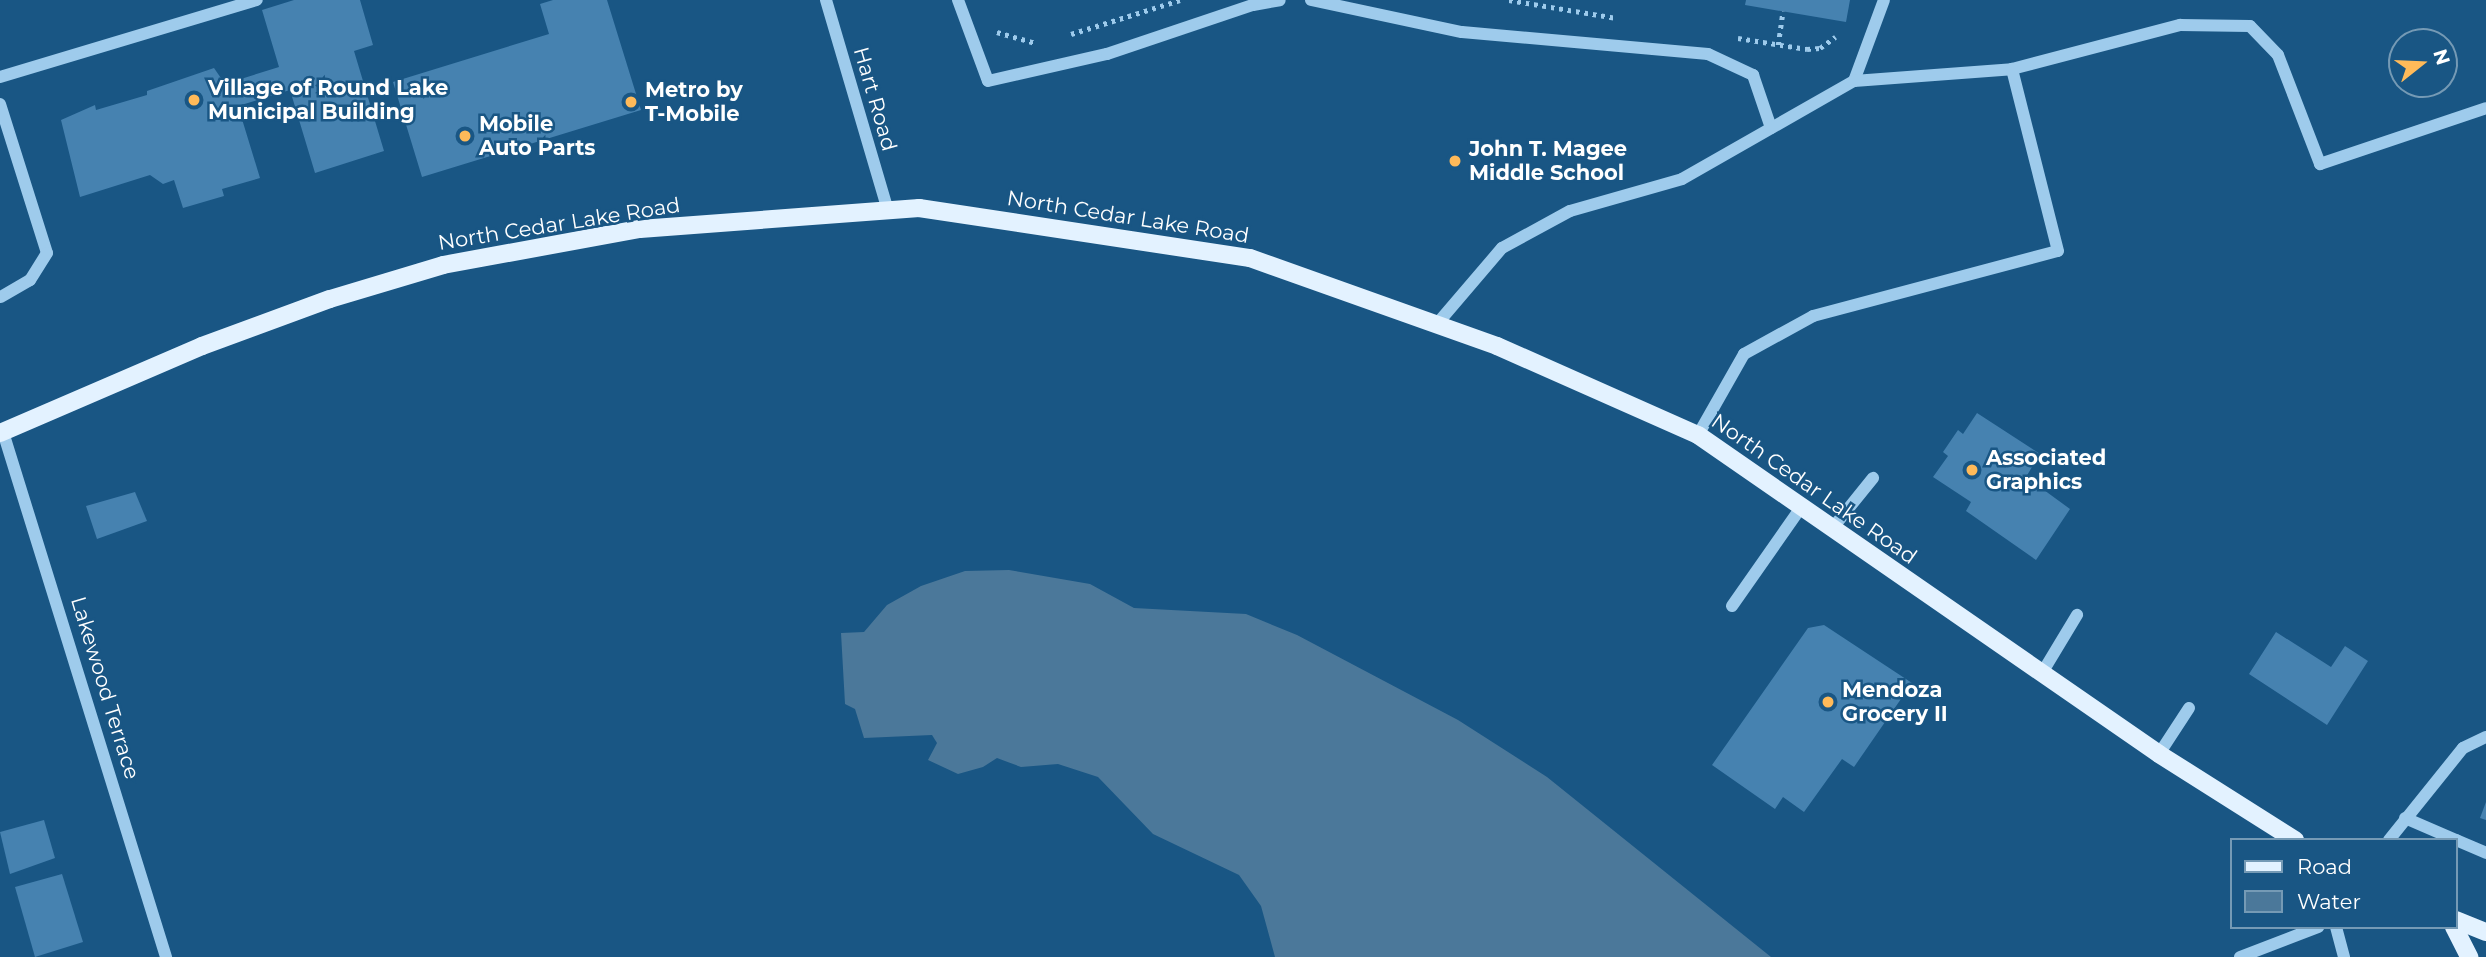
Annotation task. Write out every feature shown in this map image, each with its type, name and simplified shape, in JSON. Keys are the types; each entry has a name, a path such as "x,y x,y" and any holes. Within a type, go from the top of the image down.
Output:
{"main road":[{"name":"North Cedar Lake Road","path":"2,433 215,341 330,299 443,264 640,229 919,208 1250,258 1437,324 1698,435 1800,509 2159,754 2292,838"},
{"path":"2458,921 2486,932"},
{"path":"2455,929 2469,957"}],"street":[{"path":"0,77 257,0"},
{"name":"Hart Road","path":"826,0 888,210"},
{"path":"958,0 988,81 1107,54 1280,0"},
{"path":"1311,0 1462,32 1708,54 1753,75 1771,128"},
{"path":"1854,81 1884,0"},
{"path":"1437,324 1502,248 1570,211 1682,179 1854,81 2012,69 2180,25 2250,26 2278,55 2320,164 2486,108"},
{"path":"1698,435 1744,354 1812,316 2058,251 2012,69"},
{"path":"0,104 47,253 30,280 0,297"},
{"name":"Lakewood Terrace","path":"2,433 166,957"},
{"path":"1831,530 1873,478"},
{"path":"1732,606 1800,509"},
{"path":"2042,673 2077,615"},
{"path":"2159,754 2189,708"},
{"path":"2390,838 2463,748 2486,737"},
{"path":"2405,818 2451,838"},
{"path":"2458,841 2486,853"},
{"path":"2239,957 2314,929"},
{"path":"2337,929 2344,957"}],"path":[{"path":"1062,36 1180,0"},
{"path":"1778,45 1783,11"},
{"path":"990,25 1017,41 1038,44"}],"water":[{"path":"1009,570 1090,584 1134,608 1246,614 1297,635 1458,720 1547,777 1771,957 1275,957 1261,906 1239,875 1153,834 1098,777 1058,764 1021,767 997,758 983,767 958,774 928,760 937,743 932,735 864,738 855,709 845,704 841,633 864,632 887,605 921,586 965,571"}],"building":[{"name":"Village of Round Lake Municipal Building","path":"294,0 360,0 373,45 354,51 384,151 315,173 290,90 238,106 260,178 222,189 224,196 183,208 174,180 163,184 150,175 80,197 61,120 95,105 96,110 147,95 147,91 214,68 225,84 279,67 262,10"},
{"path":"553,0 607,0 641,110 422,177 393,82 549,34 540,4"},
{"path":"1746,0 1850,0 1846,22 1745,5"},
{"path":"1977,413 2040,454 2026,477 2070,509 2036,560 1966,511 1971,502 1933,477 1948,456 1943,452 1958,430 1963,434"},
{"path":"135,492 147,521 97,539 86,506"},
{"name":"Mendoza Grocery II","path":"1824,625 1912,683 1854,767 1842,759 1804,812 1783,797 1775,809 1712,765 1808,628"},
{"path":"2276,632 2331,667 2345,646 2368,661 2327,725 2249,674"},
{"path":"2486,802 2486,820 2480,818"},
{"path":"44,820 55,858 10,874 0,832"},
{"path":"62,874 83,942 35,957 15,887"}],"place":[{"name":"Village of Round Lake Municipal Building","path":"194,100"},
{"name":"Metro by T-Mobile","path":"631,102"},
{"name":"Mobile Auto Parts","path":"465,136"},
{"name":"John T. Magee Middle School","path":"1455,161"},
{"name":"Associated Graphics","path":"1972,470"},
{"name":"Mendoza Grocery II","path":"1828,702"}]}
